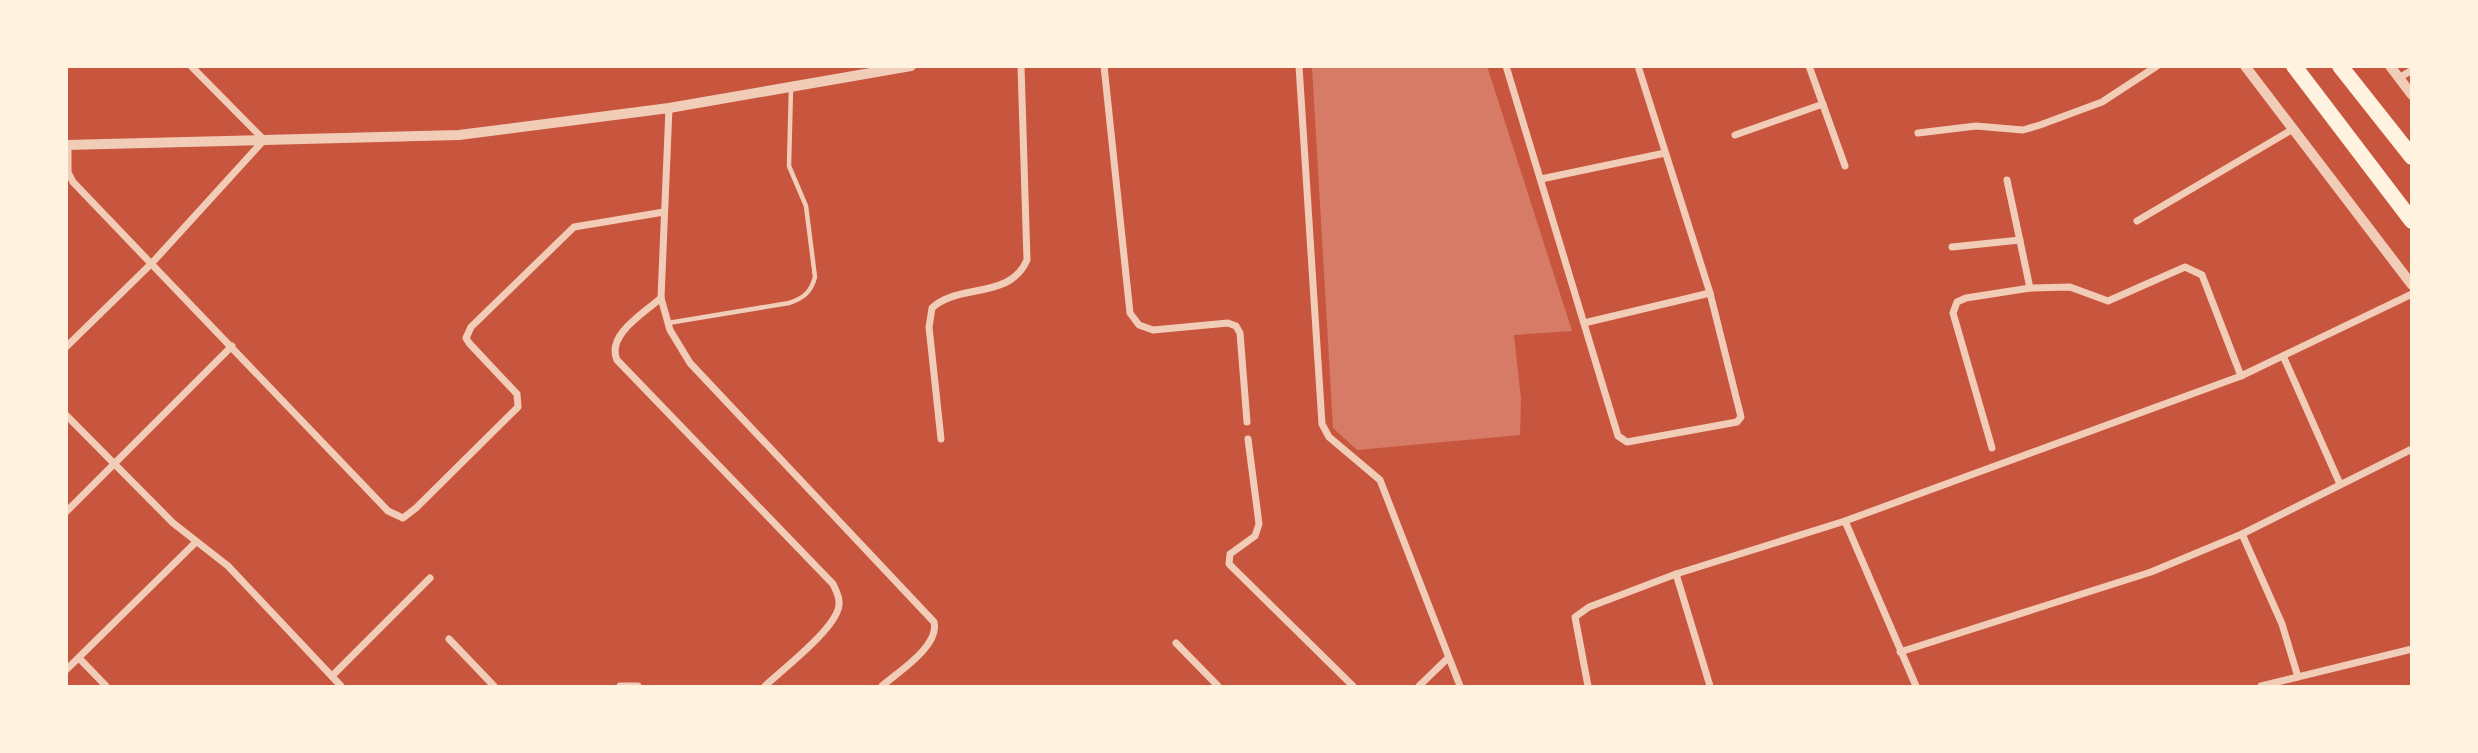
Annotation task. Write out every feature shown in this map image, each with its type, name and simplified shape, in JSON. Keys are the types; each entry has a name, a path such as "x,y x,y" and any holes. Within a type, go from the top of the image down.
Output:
{"highway":[{"path":"2294,66 2412,221"},
{"path":"2340,66 2412,157"}],"street":[{"path":"191,66 264,140"},
{"path":"664,212 574,227 471,327 466,338 469,343 517,394 519,407 416,508 402,517 388,512 232,346 68,178 67,145 459,135 669,108 792,87 846,72 911,66"},
{"path":"941,439 929,327 932,308 948,299 1010,280 1018,274 1027,260 1021,66"},
{"path":"1104,66 1130,313 1139,325 1153,330 1228,323 1236,326 1240,333 1247,422"},
{"path":"1299,66 1322,424 1329,437 1380,480 1460,687"},
{"path":"1506,66 1621,441 1737,422 1741,413 1710,293 1638,66"},
{"path":"1810,66 1845,166"},
{"path":"1917,133 1976,126 2023,130 2102,102 2157,66"},
{"path":"2245,66 2412,285"},
{"path":"2390,66 2412,95"},
{"path":"2399,78 2412,70"},
{"path":"1735,135 1823,104"},
{"path":"669,108 661,298 667,324 690,363 934,622 935,632 929,643 883,687"},
{"path":"2137,221 2293,129"},
{"path":"66,347 152,263 264,140"},
{"path":"1541,179 1665,153"},
{"path":"2007,180 2030,288"},
{"path":"1952,247 2020,240"},
{"path":"1992,448 1955,326 1954,306 1966,298 2030,288 2080,289 2108,301 2185,267 2202,275 2241,376"},
{"path":"1584,323 1710,293"},
{"path":"1588,687 1575,617 1589,607 1676,574 1845,522 2241,376 2284,358 2412,294"},
{"path":"661,298 618,338 614,352 617,360 833,584 839,596 839,606 828,626 765,687"},
{"path":"66,512 232,346"},
{"path":"2284,358 2340,484"},
{"path":"66,415 196,542 228,566 341,687"},
{"path":"1248,439 1259,524 1255,536 1230,554 1229,564 1353,687"},
{"path":"1900,652 2151,572 2242,534 2412,449"},
{"path":"1845,522 1916,687"},
{"path":"2242,534 2283,624 2298,677"},
{"path":"66,670 196,542"},
{"path":"1676,574 1710,687"},
{"path":"331,676 430,578"},
{"path":"449,639 494,687"},
{"path":"1176,643 1218,687"},
{"path":"2261,687 2412,649"},
{"path":"79,658 106,687"},
{"path":"1419,687 1448,658"},
{"path":"620,687 638,687"}],"lane":[{"path":"667,324 789,303 800,299 812,286 815,277 808,216 789,166 792,87"}],"building":[{"path":"1312,66 1487,66 1572,331 1514,335 1521,399 1520,435 1357,450 1333,428"}]}
